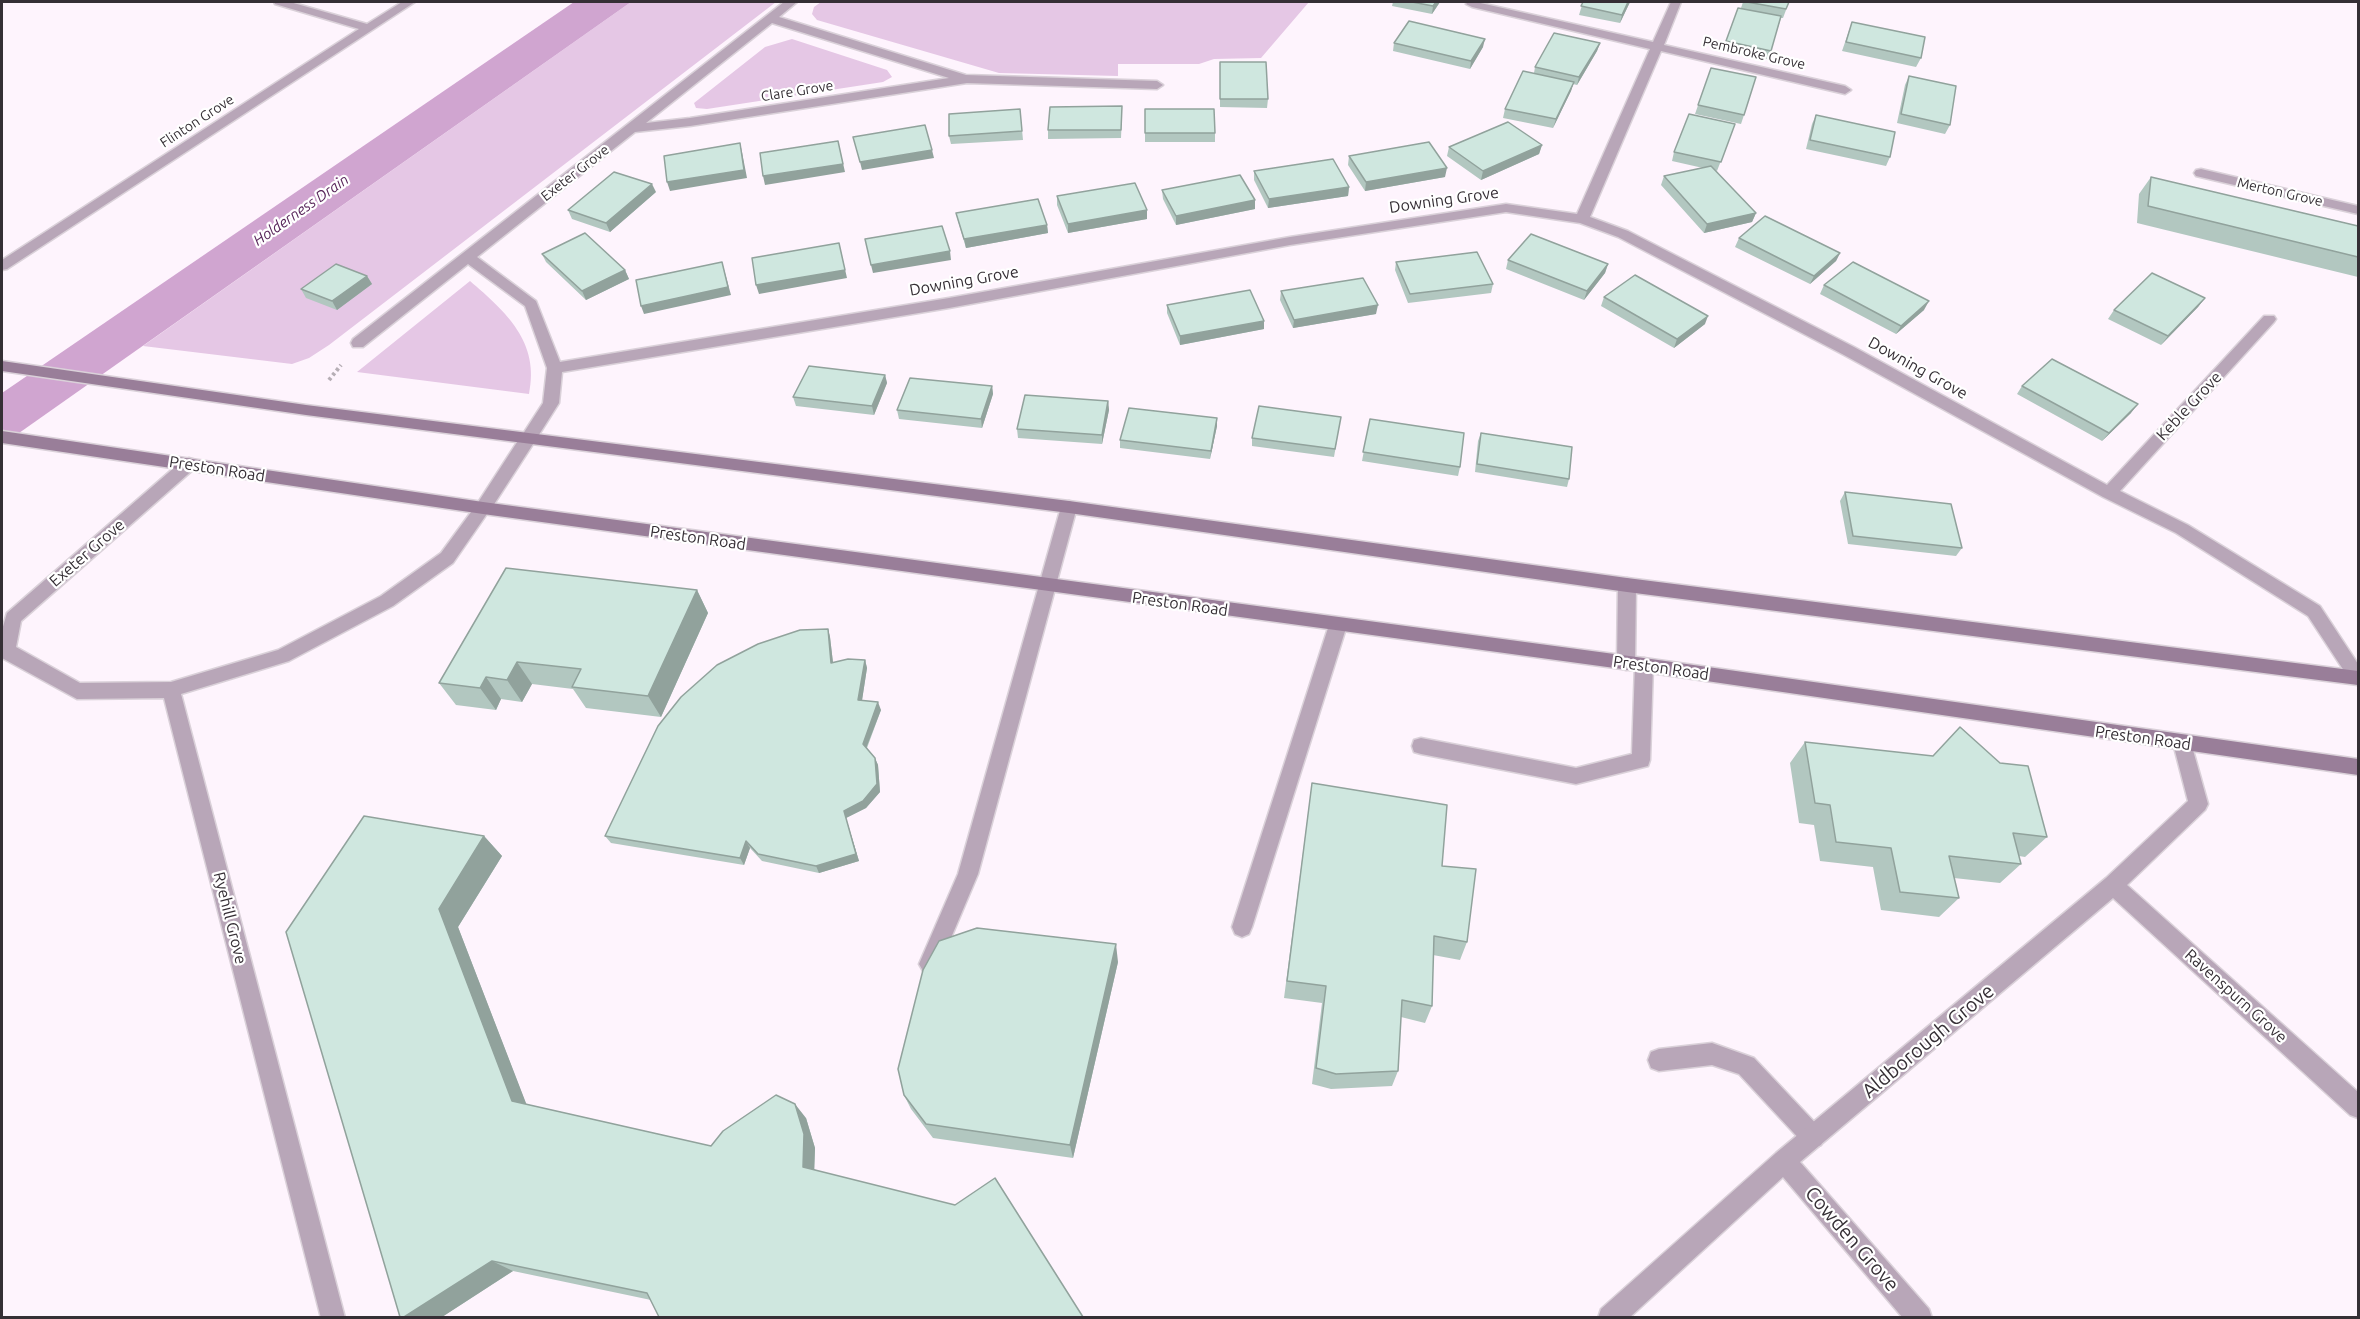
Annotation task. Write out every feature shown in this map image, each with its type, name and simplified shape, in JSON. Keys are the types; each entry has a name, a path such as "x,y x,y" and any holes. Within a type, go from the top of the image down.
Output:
{"street":[{"path":"279,2 367,28"},
{"name":"Flinton Grove","path":"2,266 409,2"},
{"name":"Exeter Grove","path":"358,343 790,2"},
{"path":"1582,219 1676,2"},
{"name":"Pembroke Grove","path":"1472,4 1845,90"},
{"name":"Clare Grove","path":"769,18 967,80"},
{"name":"Clare Grove","path":"632,128 690,122 967,80 1157,85"},
{"name":"Merton Grove","path":"2201,173 2358,210"},
{"name":"Downing Grove","path":"555,368 949,303 1290,241 1506,208 1582,219 1623,234 1849,351 2109,493 2182,529 2314,611 2358,678"},
{"path":"4,650 76,692 171,690 283,656 387,601 447,558 483,508 551,403 555,368 531,304 468,257"},
{"name":"Keble Grove","path":"2109,493 2269,319"},
{"path":"2,366 306,410 1069,507 1628,585 2358,678"},
{"name":"Preston Road","path":"2,437 483,508 1635,664 2358,767"},
{"name":"Exeter Grove","path":"4,650 13,618 189,464"},
{"path":"923,978 968,874 1069,507"},
{"path":"1421,746 1576,776 1641,760 1628,585"},
{"path":"1242,927 1338,625"},
{"name":"Ryehill Grove","path":"171,690 333,1317"},
{"name":"Aldborough Grove","path":"1610,1317 1784,1161 2113,885 2198,804 2182,743"},
{"name":"Ravenspurn Grove","path":"2113,885 2358,1107"},
{"path":"1659,1060 1712,1054 1746,1066 1813,1137"},
{"name":"Cowden Grove","path":"1784,1161 1920,1317"}],"path":[{"path":"306,410 358,343"}],"shaded area":[{"path":"631,2 776,2 309,358 292,364 143,346"},
{"path":"821,2 1309,2 1261,58 1214,59 1199,64 1118,64 1118,76 999,73 817,20 812,14 814,7"},
{"path":"792,39 887,70 892,77 883,82 707,109 696,108 694,103 765,47"},
{"path":"470,281 496,304 525,344 531,375 529,394 357,372"}],"water":[{"name":"Holderness Drain","path":"574,2 631,2 2,445 2,393"}],"building":[{"path":"1412,2 1436,2 1433,6"},
{"path":"1583,2 1628,2 1622,15 1581,6"},
{"path":"1747,2 1789,2 1786,9"},
{"path":"1738,8 1781,16 1771,51 1726,41"},
{"path":"1409,21 1485,39 1471,61 1394,43"},
{"path":"1852,22 1925,37 1921,58 1846,42"},
{"path":"1554,33 1600,43 1579,77 1535,67"},
{"path":"1220,62 1266,62 1268,99 1220,99"},
{"path":"1711,68 1756,77 1744,115 1698,105"},
{"path":"1523,71 1574,82 1556,119 1505,109"},
{"path":"1909,76 1956,86 1950,125 1901,114"},
{"path":"1122,106 1121,130 1048,130 1050,107"},
{"path":"1020,109 1022,131 949,136 949,114"},
{"path":"1145,109 1214,109 1215,133 1145,133"},
{"path":"1689,114 1735,124 1721,162 1674,152"},
{"path":"1816,115 1895,132 1890,157 1810,140"},
{"path":"1508,122 1542,145 1483,171 1449,147"},
{"path":"925,125 932,150 860,162 853,137"},
{"path":"838,141 843,164 763,176 760,153"},
{"path":"1429,142 1447,168 1366,182 1349,156"},
{"path":"740,143 744,170 667,182 664,156"},
{"path":"1333,159 1349,187 1269,199 1254,171"},
{"path":"1711,166 1756,213 1707,224 1664,176"},
{"path":"614,172 652,184 606,223 568,210"},
{"path":"1240,175 1255,200 1176,216 1162,190"},
{"path":"2151,177 2358,226 2358,257 2148,206"},
{"path":"1135,183 1147,210 1068,224 1057,196"},
{"path":"1038,199 1047,225 964,239 956,213"},
{"path":"1765,216 1840,253 1814,276 1739,238"},
{"path":"942,226 950,251 871,265 865,239"},
{"path":"585,233 625,270 582,291 542,254"},
{"path":"1531,234 1608,264 1587,291 1508,260"},
{"path":"839,243 845,270 756,285 752,258"},
{"path":"1477,252 1493,284 1410,294 1396,262"},
{"path":"722,262 728,287 641,306 636,280"},
{"path":"1853,262 1929,301 1901,326 1824,285"},
{"path":"336,264 367,276 332,301 301,289"},
{"path":"2152,273 2205,298 2168,336 2114,310"},
{"path":"1635,275 1708,316 1677,339 1604,297"},
{"path":"1363,278 1378,305 1294,320 1281,291"},
{"path":"1250,290 1264,321 1180,336 1167,305"},
{"path":"2052,359 2138,404 2109,433 2022,386"},
{"path":"809,366 885,375 872,406 793,397"},
{"path":"910,378 992,386 981,419 897,410"},
{"path":"1025,395 1108,401 1102,435 1017,429"},
{"path":"1259,406 1341,417 1335,449 1252,438"},
{"path":"1129,408 1217,418 1211,451 1120,440"},
{"path":"1370,419 1464,433 1460,467 1363,452"},
{"path":"1481,433 1572,447 1569,479 1477,464"},
{"path":"1845,492 1951,504 1962,548 1853,536"},
{"path":"506,568 697,590 648,696 572,687 581,669 517,662 507,680 486,677 480,688 439,683"},
{"path":"828,629 831,663 848,659 865,660 858,700 878,702 863,744 875,758 877,784 863,801 844,811 856,854 816,866 758,854 746,841 740,858 605,836 658,726 681,697 717,665 758,644 800,630"},
{"path":"1960,727 2000,763 2028,766 2047,837 2013,833 2021,864 1949,856 1959,898 1900,892 1891,848 1836,842 1830,805 1815,803 1805,742 1933,756"},
{"path":"1312,783 1447,805 1442,866 1476,869 1467,942 1434,936 1432,1006 1402,1000 1398,1071 1336,1074 1316,1068 1326,986 1287,981"},
{"path":"364,816 484,836 439,909 512,1101 711,1146 723,1131 776,1095 795,1104 804,1134 803,1167 955,1205 995,1178 1083,1317 659,1317 647,1293 492,1261 404,1317 400,1317 286,932"},
{"path":"977,928 1116,944 1070,1145 926,1124 904,1095 898,1069 923,970 939,941"}]}
